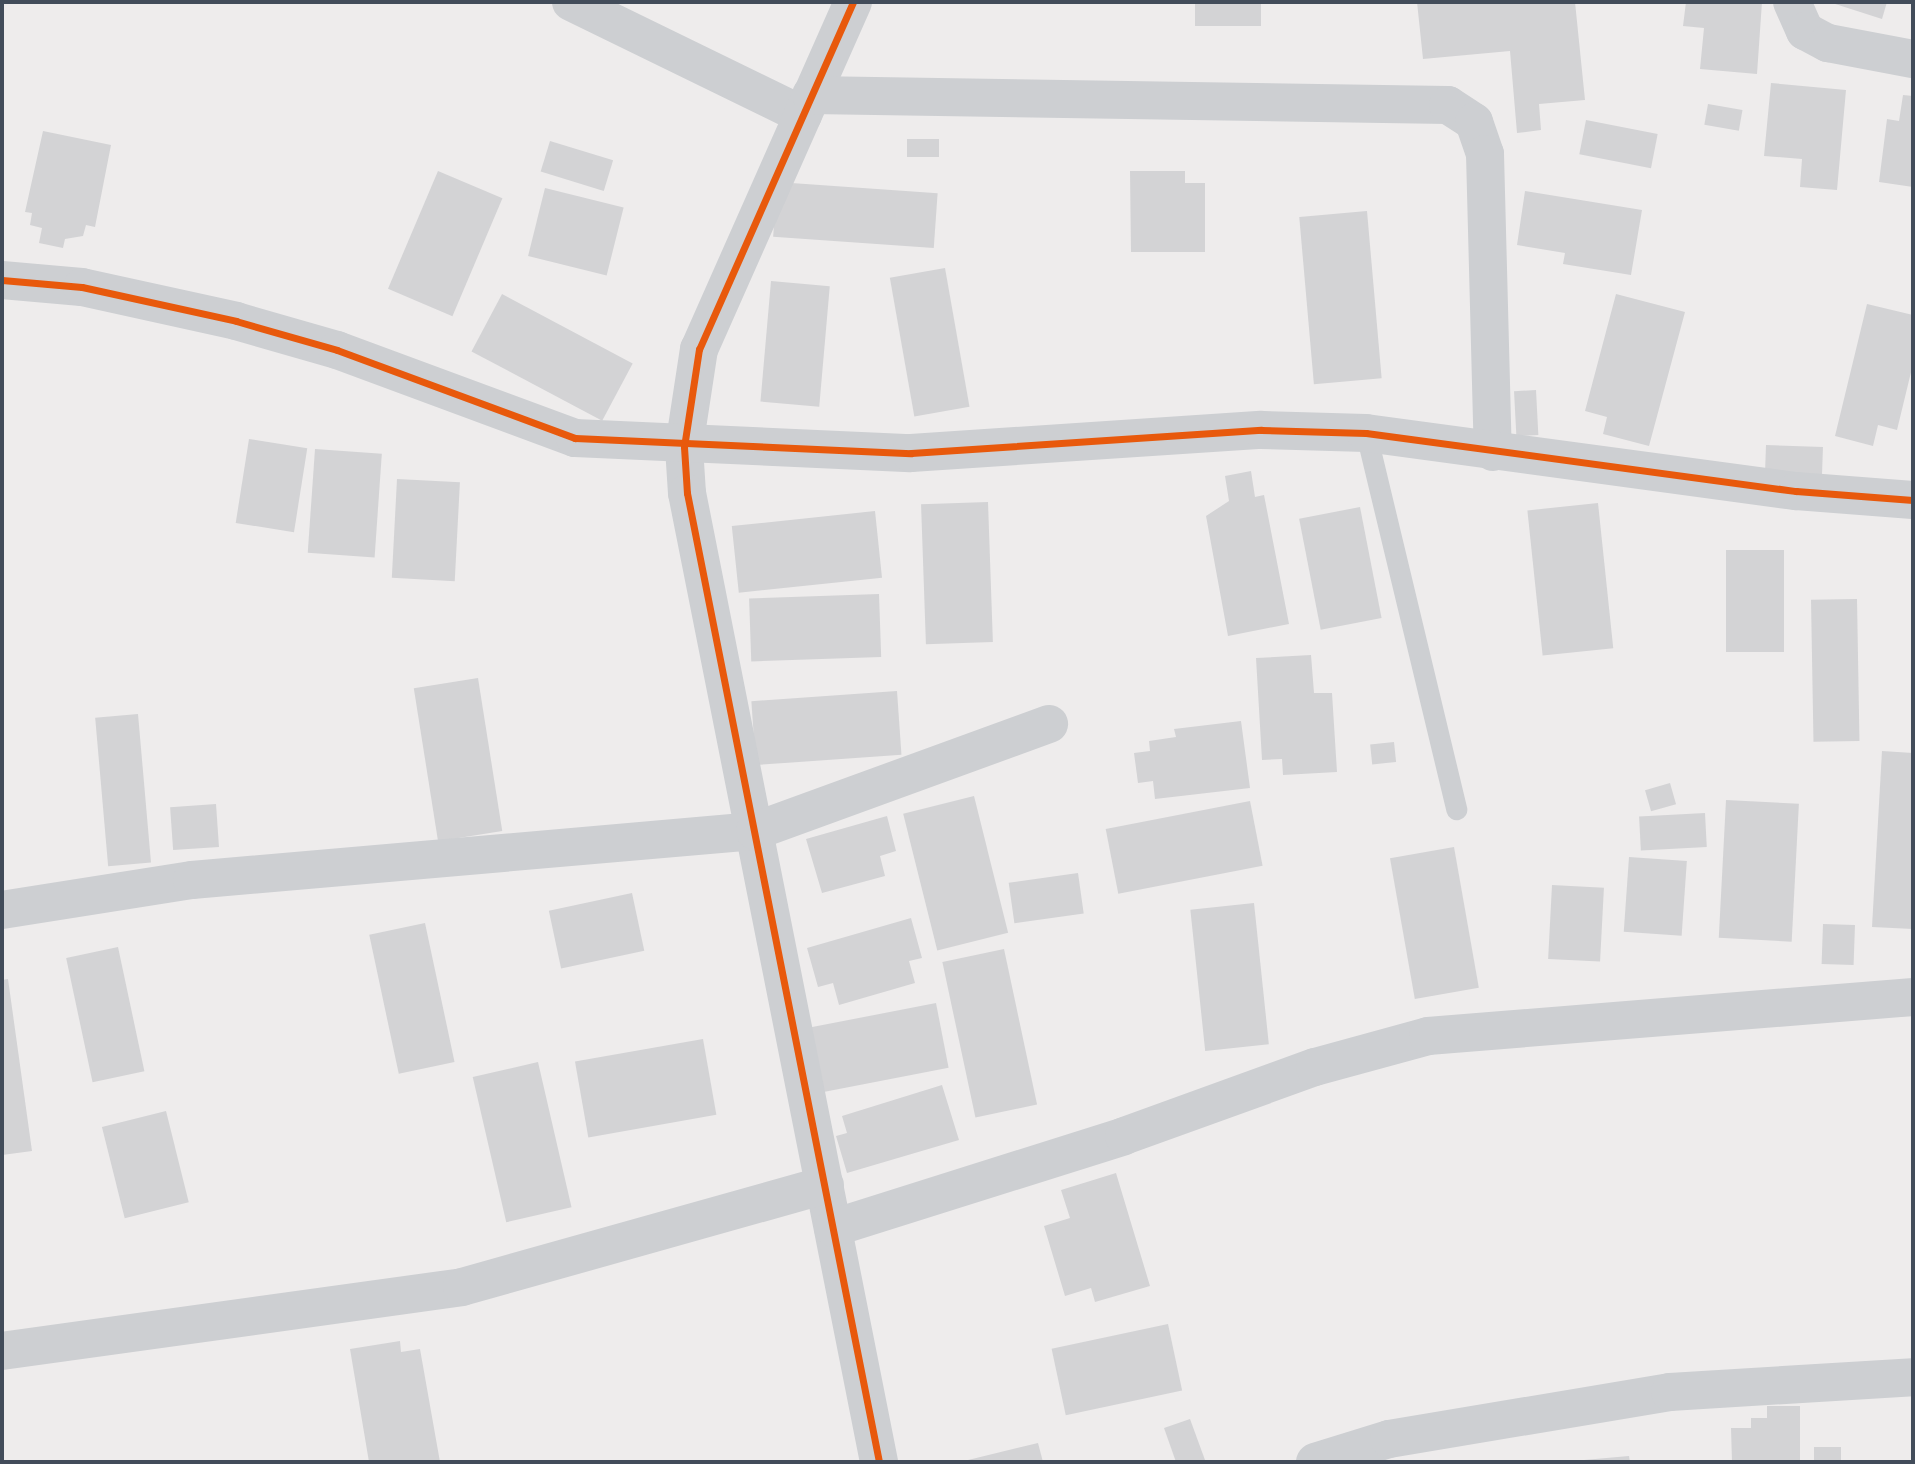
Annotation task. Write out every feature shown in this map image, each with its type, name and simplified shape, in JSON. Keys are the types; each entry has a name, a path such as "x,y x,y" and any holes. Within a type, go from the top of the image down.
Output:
{"street":[{"path":"571,2 807,105 1448,105 1474,122 1485,154 1493,452"},
{"path":"853,2 699,349 684,447 687,492 879,1462"},
{"path":"1792,2 1805,31 1828,43 1913,60"},
{"path":"2,280 82,287 236,321 337,350 575,438 684,447 911,453 1261,430 1366,433 1493,452 1913,500"},
{"path":"2,910 192,880 755,831 1049,724"},
{"path":"833,1228 1124,1136 1315,1067 1428,1036 1913,997"},
{"path":"2,1352 462,1287 825,1185"},
{"path":"1315,1462 1389,1440 1670,1392 1913,1377"}],"lane":[{"path":"1366,433 1456,809"}],"building":[{"path":"1195,2 1261,2 1261,26 1195,26"},
{"path":"1417,2 1575,2 1585,100 1539,104 1541,130 1517,133 1510,51 1423,59"},
{"path":"1686,2 1762,2 1757,74 1700,69 1704,28 1683,26"},
{"path":"1829,2 1887,2 1882,19"},
{"path":"1771,83 1846,90 1837,190 1800,187 1802,159 1764,156"},
{"path":"1903,95 1913,96 1913,187 1879,182 1887,119 1899,121"},
{"path":"1708,104 1742,110 1739,131 1704,125"},
{"path":"1586,120 1658,134 1651,168 1579,154"},
{"path":"43,131 111,145 95,227 86,225 83,236 65,239 63,248 39,243 42,228 30,225 32,213 25,212"},
{"path":"907,139 939,139 939,157 907,157"},
{"path":"550,141 613,160 604,191 541,172"},
{"path":"438,171 502,198 452,316 388,289"},
{"path":"1130,171 1185,171 1185,183 1205,183 1205,252 1131,252"},
{"path":"777,182 938,193 934,248 773,237"},
{"path":"545,188 624,208 607,276 528,256"},
{"path":"1525,191 1642,210 1631,275 1563,264 1565,253 1517,245"},
{"path":"1367,211 1382,378 1314,384 1299,217"},
{"path":"945,268 969,407 914,417 890,278"},
{"path":"771,281 830,286 819,407 760,402"},
{"path":"502,294 633,363 602,421 471,351"},
{"path":"1616,294 1685,312 1649,446 1603,434 1607,417 1585,411"},
{"path":"1867,304 1913,315 1913,364 1897,430 1878,425 1873,446 1835,436"},
{"path":"1536,390 1538,435 1516,436 1514,391"},
{"path":"249,439 307,448 294,532 236,523"},
{"path":"1766,445 1823,447 1822,480 1765,478"},
{"path":"315,449 382,454 375,557 308,553"},
{"path":"1251,471 1255,497 1264,495 1289,624 1228,636 1206,516 1229,501 1225,476"},
{"path":"397,479 460,482 455,581 392,578"},
{"path":"988,502 993,642 926,644 921,504"},
{"path":"1598,503 1613,648 1543,656 1527,510"},
{"path":"1360,507 1382,618 1321,630 1299,519"},
{"path":"875,511 882,578 739,593 732,526"},
{"path":"1726,550 1784,550 1784,652 1726,652"},
{"path":"879,594 881,657 751,661 749,599"},
{"path":"1857,599 1859,741 1813,742 1811,600"},
{"path":"1311,655 1314,693 1332,693 1337,772 1283,775 1282,759 1262,760 1256,658"},
{"path":"478,678 502,831 438,841 414,688"},
{"path":"897,691 901,755 756,765 751,701"},
{"path":"138,714 151,862 108,866 95,718"},
{"path":"1241,721 1250,788 1155,799 1153,781 1138,783 1134,753 1150,751 1149,741 1176,737 1174,729"},
{"path":"1394,742 1396,762 1372,764 1370,745"},
{"path":"1882,751 1913,753 1913,929 1872,927"},
{"path":"1670,783 1676,804 1651,811 1645,790"},
{"path":"974,796 1008,933 937,950 903,814"},
{"path":"1726,800 1799,804 1792,942 1719,938"},
{"path":"1250,801 1263,866 1118,894 1106,829"},
{"path":"216,804 219,847 173,850 170,807"},
{"path":"1705,813 1707,847 1641,850 1639,816"},
{"path":"887,816 896,851 880,856 885,876 822,893 806,839"},
{"path":"1454,847 1479,988 1415,999 1390,858"},
{"path":"1629,857 1687,861 1682,936 1624,932"},
{"path":"1078,873 1084,914 1014,923 1009,883"},
{"path":"1552,885 1604,888 1600,962 1548,959"},
{"path":"632,893 644,951 561,968 549,911"},
{"path":"1254,903 1269,1044 1205,1051 1190,910"},
{"path":"911,918 922,958 909,961 915,983 839,1005 833,983 818,987 807,948"},
{"path":"425,923 455,1062 399,1074 369,935"},
{"path":"1823,924 1855,925 1854,965 1822,964"},
{"path":"118,947 144,1071 93,1082 66,958"},
{"path":"1004,949 1037,1105 975,1118 942,962"},
{"path":"8,979 32,1151 2,1155 2,980"},
{"path":"936,1003 949,1068 821,1093 808,1028"},
{"path":"703,1039 716,1115 588,1137 575,1062"},
{"path":"538,1062 572,1207 506,1222 473,1077"},
{"path":"942,1085 959,1140 847,1173 836,1136 847,1133 842,1116"},
{"path":"166,1111 189,1202 125,1218 102,1127"},
{"path":"1116,1173 1150,1286 1095,1302 1091,1288 1065,1296 1044,1226 1070,1218 1061,1190"},
{"path":"1168,1324 1182,1391 1066,1415 1052,1349"},
{"path":"400,1341 401,1352 420,1349 440,1462 369,1462 350,1349"},
{"path":"1767,1406 1800,1406 1800,1462 1732,1462 1731,1428 1751,1428 1751,1418 1767,1418"},
{"path":"1190,1419 1205,1460 1176,1462 1164,1428"},
{"path":"1038,1443 1043,1462 964,1462 964,1461"},
{"path":"1814,1447 1841,1447 1841,1462 1814,1462"},
{"path":"1629,1456 1630,1462 1584,1462 1584,1460"}],"cycle path":[{"path":"853,2 699,349 684,447 687,493 879,1462"},
{"path":"2,280 82,287 236,321 337,350 575,438 911,453 1261,430 1366,433 1796,491 1913,500"}]}
